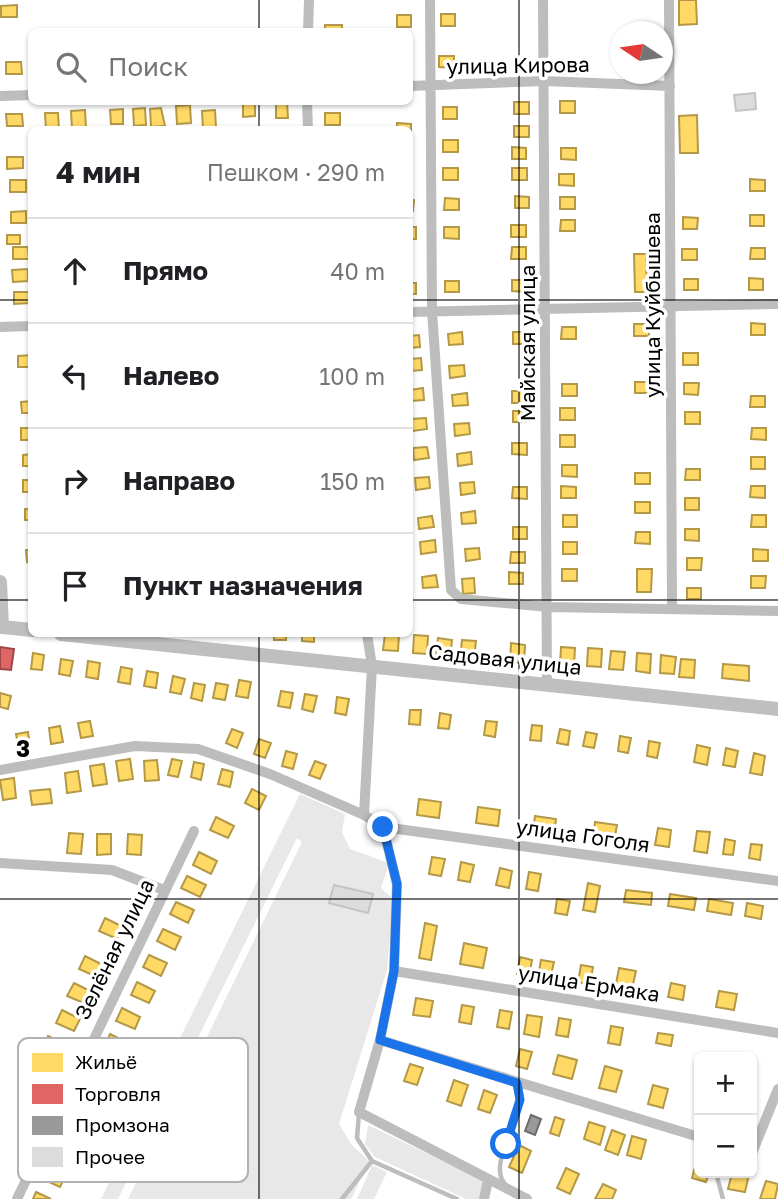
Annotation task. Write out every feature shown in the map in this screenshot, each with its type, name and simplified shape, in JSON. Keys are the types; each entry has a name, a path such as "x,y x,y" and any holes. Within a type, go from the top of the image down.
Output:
{"street":[{"path":"308,28 309,0"},
{"path":"430,0 432,311 451,590 461,599 548,607 778,611"},
{"name":"Майская улица","path":"543,0 547,685"},
{"name":"улица Куйбышева","path":"669,0 672,609"},
{"name":"улица Кирова","path":"413,86 544,81 670,86"},
{"path":"0,96 28,95"},
{"path":"307,105 308,126"},
{"path":"413,312 778,304"},
{"path":"0,327 28,326"},
{"path":"0,582 1,628 28,630"},
{"name":"Садовая улица","path":"90,637 778,709"},
{"path":"364,815 372,666 367,637"},
{"path":"0,770 135,746 198,749 270,774 364,815 383,827 397,884 394,971 380,1040 359,1112 527,1199"},
{"name":"улица Гоголя","path":"383,827 778,881"},
{"name":"Зелёная улица","path":"94,1038 194,831"},
{"path":"0,863 113,870 164,890"},
{"name":"улица Ермака","path":"394,971 778,1033"},
{"path":"380,1040 694,1136"},
{"path":"757,1141 778,1089"},
{"path":"484,1199 488,1180"},
{"name":"Зелёная улица","path":"17,1199 25,1182"}],"lane":[{"path":"513,1192 500,1179 498,1165 505,1152 520,1100 517,1083"},
{"path":"359,1112 357,1138 372,1161 457,1199"},
{"path":"342,1199 372,1161"},
{"path":"717,1178 723,1199"}],"shaded area":[{"path":"300,794 345,814 342,832 350,849 389,863 381,888 393,899 387,970 339,1124 352,1145 369,1161 351,1199 128,1199 136,1182 248,1182 248,1038 206,1038 302,842 297,838 198,1038 180,1038"},
{"path":"368,1125 484,1181 480,1199 466,1199 375,1157 365,1144"},
{"path":"372,1165 387,1172 374,1199 357,1199"},
{"path":"109,1182 126,1182 118,1199 101,1199"}],"building: Жильё":[{"path":"679,0 696,0 697,24 679,25"},
{"path":"17,5 17,17 1,17 1,6"},
{"path":"441,14 455,14 455,26 441,26"},
{"path":"397,15 411,15 411,27 397,27"},
{"path":"325,25 342,25 342,28 325,28"},
{"path":"439,56 454,56 454,68 439,67"},
{"path":"6,62 21,62 22,74 6,74"},
{"path":"562,62 577,63 577,74 562,74"},
{"path":"560,101 575,101 575,113 560,113"},
{"path":"514,102 529,102 529,114 514,114"},
{"path":"190,105 191,123 177,124 176,106"},
{"path":"243,105 255,105 255,116 243,117"},
{"path":"276,105 287,105 288,118 276,118"},
{"path":"443,107 457,107 457,119 443,119"},
{"path":"145,108 146,125 134,126 133,109"},
{"path":"161,108 165,126 151,126 150,109"},
{"path":"123,109 123,124 111,124 110,110"},
{"path":"85,110 86,126 72,126 71,111"},
{"path":"215,110 216,126 203,126 202,111"},
{"path":"45,113 58,113 59,126 46,126"},
{"path":"325,113 340,113 340,125 325,125"},
{"path":"6,114 22,114 23,126 7,126"},
{"path":"697,115 698,153 680,153 679,116"},
{"path":"397,123 411,124 411,126 397,126"},
{"path":"514,126 529,126 529,137 514,137"},
{"path":"443,140 458,140 458,152 443,152"},
{"path":"512,147 526,148 526,159 512,159"},
{"path":"561,148 576,148 576,160 561,159"},
{"path":"7,157 23,157 23,168 7,169"},
{"path":"443,168 458,168 458,180 443,180"},
{"path":"512,168 527,168 527,180 512,180"},
{"path":"559,174 574,174 574,186 559,185"},
{"path":"750,179 765,180 765,191 750,191"},
{"path":"10,180 26,180 26,192 10,192"},
{"path":"515,196 529,197 529,208 515,208"},
{"path":"560,197 575,197 575,209 560,209"},
{"path":"445,198 459,199 459,210 444,210"},
{"path":"26,211 26,223 11,223 11,212"},
{"path":"750,215 764,215 764,226 750,226"},
{"path":"683,217 698,218 697,229 683,229"},
{"path":"561,220 575,220 575,231 560,231"},
{"path":"511,225 526,225 526,237 511,237"},
{"path":"413,227 416,227 416,239 413,239"},
{"path":"444,227 459,227 459,239 444,238"},
{"path":"7,235 20,235 20,244 7,244"},
{"path":"13,247 28,247 28,259 13,259"},
{"path":"512,247 526,247 526,259 511,259"},
{"path":"751,248 765,248 765,259 750,259"},
{"path":"682,249 697,249 697,260 682,260"},
{"path":"634,254 646,254 647,292 635,292"},
{"path":"28,269 28,281 13,282 12,270"},
{"path":"749,278 763,279 763,290 749,290"},
{"path":"684,279 698,279 698,290 684,290"},
{"path":"512,280 526,280 526,292 512,291"},
{"path":"445,281 459,281 459,292 445,292"},
{"path":"413,283 416,283 416,294 413,294"},
{"path":"14,292 28,292 28,303 14,304"},
{"path":"751,323 765,324 765,335 751,335"},
{"path":"634,324 649,324 649,336 634,336"},
{"path":"562,327 576,327 576,339 561,339"},
{"path":"462,332 463,344 449,345 448,334"},
{"path":"513,332 527,332 527,344 513,344"},
{"path":"419,335 420,347 413,348 413,336"},
{"path":"683,353 698,353 698,365 683,365"},
{"path":"28,355 28,367 18,367 18,356"},
{"path":"421,358 422,370 413,371 413,359"},
{"path":"464,365 465,376 450,378 449,366"},
{"path":"635,382 649,382 649,393 635,393"},
{"path":"684,383 699,383 698,395 684,394"},
{"path":"562,384 577,384 577,396 562,396"},
{"path":"423,388 424,400 413,401 413,390"},
{"path":"512,391 527,391 527,403 512,403"},
{"path":"467,393 468,405 453,406 452,395"},
{"path":"751,396 765,396 765,407 750,407"},
{"path":"28,401 28,413 22,413 21,402"},
{"path":"560,408 575,408 575,420 560,420"},
{"path":"513,411 527,411 527,422 513,422"},
{"path":"685,412 700,412 700,424 685,424"},
{"path":"426,418 427,429 413,431 413,419"},
{"path":"469,423 470,434 455,436 454,424"},
{"path":"21,428 28,428 28,440 21,440"},
{"path":"752,428 766,428 766,440 751,439"},
{"path":"560,435 575,435 575,447 560,447"},
{"path":"512,443 527,443 527,455 512,454"},
{"path":"427,447 429,458 414,460 413,448"},
{"path":"471,452 472,464 458,466 457,454"},
{"path":"28,454 28,466 23,466 23,455"},
{"path":"751,457 765,457 765,469 751,469"},
{"path":"562,465 577,465 577,477 562,476"},
{"path":"686,469 700,469 700,480 685,480"},
{"path":"635,473 650,473 650,484 635,484"},
{"path":"429,477 430,488 416,490 415,478"},
{"path":"23,480 28,480 28,492 23,492"},
{"path":"474,482 475,493 461,495 460,483"},
{"path":"561,486 576,487 576,498 561,498"},
{"path":"751,486 765,486 765,498 750,497"},
{"path":"513,487 527,487 527,499 512,498"},
{"path":"685,498 699,498 699,510 685,510"},
{"path":"635,502 650,502 650,513 635,513"},
{"path":"25,509 28,509 28,520 25,520"},
{"path":"475,511 476,523 462,524 461,513"},
{"path":"563,515 577,515 577,527 563,527"},
{"path":"752,515 766,515 766,527 751,527"},
{"path":"432,516 434,527 419,529 418,518"},
{"path":"513,527 527,527 527,539 513,539"},
{"path":"685,529 699,529 699,541 685,540"},
{"path":"636,532 650,532 650,544 635,543"},
{"path":"435,540 436,552 421,554 420,542"},
{"path":"563,542 577,542 577,554 563,554"},
{"path":"479,548 480,559 466,561 465,549"},
{"path":"753,549 768,550 768,561 753,561"},
{"path":"511,552 525,552 525,563 510,563"},
{"path":"687,558 702,558 701,570 687,570"},
{"path":"562,569 577,569 577,581 562,581"},
{"path":"637,569 652,569 651,592 637,592"},
{"path":"509,572 523,573 523,584 509,584"},
{"path":"436,575 438,587 423,588 422,577"},
{"path":"751,576 766,576 765,588 751,588"},
{"path":"474,578 475,593 463,594 462,579"},
{"path":"687,588 701,588 701,599 687,599"},
{"path":"414,635 428,636 427,654 413,653"},
{"path":"274,637 286,637 286,640 274,640"},
{"path":"302,637 314,637 314,642 302,641"},
{"path":"385,637 399,637 398,651 383,650"},
{"path":"438,638 452,640 450,658 436,656"},
{"path":"462,640 476,641 474,659 460,658"},
{"path":"511,643 525,645 524,663 510,662"},
{"path":"561,647 575,648 574,666 560,665"},
{"path":"588,648 602,649 601,667 587,666"},
{"path":"611,651 625,652 623,670 609,669"},
{"path":"33,653 44,655 42,670 31,669"},
{"path":"637,653 651,654 650,673 636,671"},
{"path":"661,655 676,657 674,674 660,673"},
{"path":"61,659 73,661 70,676 59,674"},
{"path":"681,659 695,660 694,678 679,677"},
{"path":"88,661 100,663 98,679 86,677"},
{"path":"723,664 749,666 749,681 722,678"},
{"path":"121,667 132,669 130,684 118,682"},
{"path":"147,671 158,673 156,688 144,686"},
{"path":"173,676 185,679 181,694 170,692"},
{"path":"239,680 251,682 248,698 236,696"},
{"path":"194,683 205,685 202,701 191,698"},
{"path":"216,683 228,685 225,700 213,698"},
{"path":"281,691 293,693 290,708 278,706"},
{"path":"0,693 11,696 8,709 0,707"},
{"path":"305,694 317,696 313,712 302,709"},
{"path":"337,697 349,699 346,715 335,713"},
{"path":"410,710 421,710 420,725 409,724"},
{"path":"440,713 451,715 449,729 438,728"},
{"path":"90,721 93,736 81,738 78,723"},
{"path":"486,721 497,722 495,737 484,735"},
{"path":"532,725 542,726 541,741 530,740"},
{"path":"60,726 63,742 51,744 49,728"},
{"path":"232,729 243,733 237,748 226,743"},
{"path":"560,729 570,731 568,745 557,743"},
{"path":"28,732 30,747 19,749 16,734"},
{"path":"586,732 597,734 594,748 583,746"},
{"path":"620,736 631,738 628,753 618,751"},
{"path":"259,739 271,743 265,758 254,754"},
{"path":"649,741 660,743 657,758 647,756"},
{"path":"697,745 710,748 707,765 694,762"},
{"path":"726,748 738,751 735,767 723,765"},
{"path":"286,751 297,754 293,769 282,766"},
{"path":"754,753 765,756 762,775 750,773"},
{"path":"130,759 133,779 119,781 116,761"},
{"path":"172,759 182,761 178,777 168,775"},
{"path":"157,760 159,780 145,781 144,761"},
{"path":"315,761 326,765 320,779 309,775"},
{"path":"194,762 204,764 201,780 191,777"},
{"path":"104,764 107,784 93,786 90,766"},
{"path":"222,769 233,772 230,787 218,784"},
{"path":"78,771 81,791 67,793 65,773"},
{"path":"14,778 16,798 3,800 0,780"},
{"path":"50,789 52,803 32,805 30,791"},
{"path":"252,789 266,796 259,810 245,803"},
{"path":"419,799 441,802 439,818 417,815"},
{"path":"478,807 500,810 498,826 476,823"},
{"path":"535,816 556,819 554,835 533,832"},
{"path":"216,817 234,826 228,838 210,830"},
{"path":"595,822 617,825 614,841 593,838"},
{"path":"658,828 671,830 669,847 655,845"},
{"path":"697,831 710,832 707,853 694,851"},
{"path":"69,833 83,834 81,854 67,853"},
{"path":"97,834 111,834 111,854 97,855"},
{"path":"128,834 142,835 141,855 127,854"},
{"path":"725,839 735,841 733,855 723,854"},
{"path":"751,844 762,845 760,860 749,858"},
{"path":"199,852 217,861 211,874 193,865"},
{"path":"432,857 445,859 441,876 429,874"},
{"path":"461,862 474,865 470,882 458,880"},
{"path":"500,868 512,871 509,888 496,885"},
{"path":"529,872 541,874 538,891 526,889"},
{"path":"187,876 206,885 200,897 181,888"},
{"path":"588,883 600,886 595,912 583,910"},
{"path":"626,890 652,893 651,905 624,902"},
{"path":"670,894 696,898 694,910 668,906"},
{"path":"557,899 570,901 567,915 555,913"},
{"path":"709,899 733,903 731,915 707,911"},
{"path":"176,902 194,910 188,923 170,914"},
{"path":"747,903 763,906 761,919 745,916"},
{"path":"105,918 123,927 117,939 99,931"},
{"path":"425,923 437,926 431,960 419,958"},
{"path":"163,929 181,937 175,950 157,941"},
{"path":"464,943 487,948 483,968 460,964"},
{"path":"149,955 167,963 161,976 143,967"},
{"path":"85,956 103,965 97,977 79,969"},
{"path":"520,957 532,960 529,977 517,974"},
{"path":"541,960 554,962 550,979 538,977"},
{"path":"581,965 593,967 590,985 578,982"},
{"path":"619,968 636,971 631,993 615,989"},
{"path":"137,982 155,991 149,1003 131,995"},
{"path":"74,983 92,992 86,1004 67,996"},
{"path":"671,983 685,986 683,1000 668,997"},
{"path":"719,991 737,994 734,1010 716,1007"},
{"path":"416,998 433,1001 430,1017 413,1015"},
{"path":"462,1005 474,1007 471,1024 459,1022"},
{"path":"122,1008 140,1017 135,1029 116,1021"},
{"path":"62,1010 80,1019 74,1031 56,1023"},
{"path":"500,1010 512,1012 509,1029 497,1027"},
{"path":"527,1015 542,1017 539,1037 524,1034"},
{"path":"559,1018 571,1020 568,1037 556,1035"},
{"path":"611,1026 623,1028 620,1045 608,1043"},
{"path":"658,1033 673,1035 671,1046 656,1043"},
{"path":"520,1049 532,1052 527,1069 516,1066"},
{"path":"558,1055 577,1060 572,1079 553,1074"},
{"path":"410,1064 423,1068 417,1085 404,1081"},
{"path":"605,1066 622,1071 616,1092 599,1088"},
{"path":"454,1080 468,1085 461,1106 447,1101"},
{"path":"653,1085 668,1089 663,1108 648,1104"},
{"path":"484,1090 497,1095 490,1113 478,1109"},
{"path":"555,1117 564,1120 559,1136 550,1133"},
{"path":"589,1122 605,1127 600,1145 584,1139"},
{"path":"612,1130 625,1135 618,1155 605,1150"},
{"path":"632,1136 646,1140 641,1159 627,1155"},
{"path":"519,1145 531,1151 522,1173 509,1167"},
{"path":"566,1168 579,1174 570,1194 557,1188"},
{"path":"694,1170 694,1178 707,1178 706,1182 692,1178"},
{"path":"731,1178 748,1178 745,1192 728,1189"},
{"path":"766,1181 778,1184 775,1199 760,1199"},
{"path":"49,1182 62,1182 60,1187"},
{"path":"603,1184 616,1190 612,1199 595,1199"},
{"path":"36,1192 51,1199 33,1199"}],"building: Торговля":[{"path":"0,647 14,649 11,670 0,669"}],"building: Промзона":[{"path":"531,1115 541,1119 535,1135 525,1131"}],"building: Прочее":[{"path":"755,93 756,109 736,111 734,95"},
{"path":"334,885 373,894 368,913 329,903"}],"route":[{"path":"383,827 397,884 394,971 380,1040 517,1083 520,1100 506,1144"}]}
